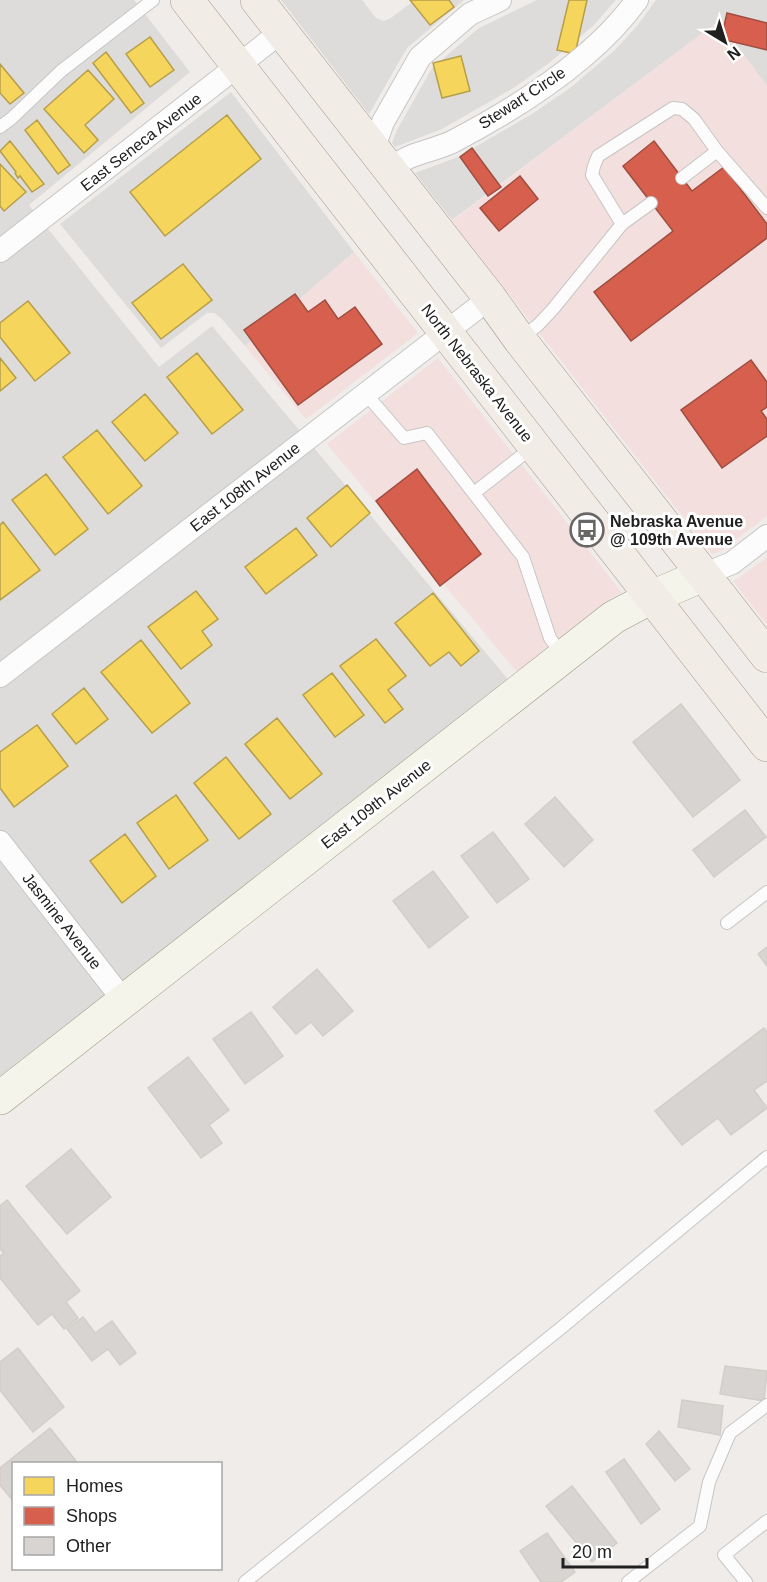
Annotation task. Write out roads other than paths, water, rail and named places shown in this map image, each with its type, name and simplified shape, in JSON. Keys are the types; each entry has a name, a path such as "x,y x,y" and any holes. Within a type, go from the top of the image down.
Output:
{"main road":[{"name":"North Nebraska Avenue","path":"187,0 767,745"},
{"path":"257,0 767,656"}],"street":[{"path":"380,159 383,122 420,57 470,14 500,0"},
{"name":"Stewart Circle","path":"380,159 410,157 449,143 524,100 559,76 604,38 637,0"},
{"name":"East Seneca Avenue","path":"0,251 281,32"},
{"name":"East 108th Avenue","path":"0,676 490,298"},
{"name":"East 109th Avenue","path":"0,1098 614,616 732,562 767,536"},
{"name":"Jasmine Avenue","path":"0,842 124,1001"}],"lane":[{"path":"0,127 61,71 153,0"},
{"path":"622,224 592,175 598,156 673,108 682,109 694,119 717,151 767,208"},
{"path":"682,178 717,151"},
{"path":"520,340 553,309 622,224 651,203"},
{"path":"365,393 404,438 427,433 523,557 550,638 564,657"},
{"path":"474,494 534,446"},
{"path":"727,923 767,892"},
{"path":"245,1582 561,1328 767,1157"},
{"path":"628,1582 700,1526 709,1482 730,1433 767,1405"},
{"path":"746,1582 724,1555 767,1521"}],"place":[{"name":"Nebraska Avenue @ 109th Avenue","path":"587,530"}]}
